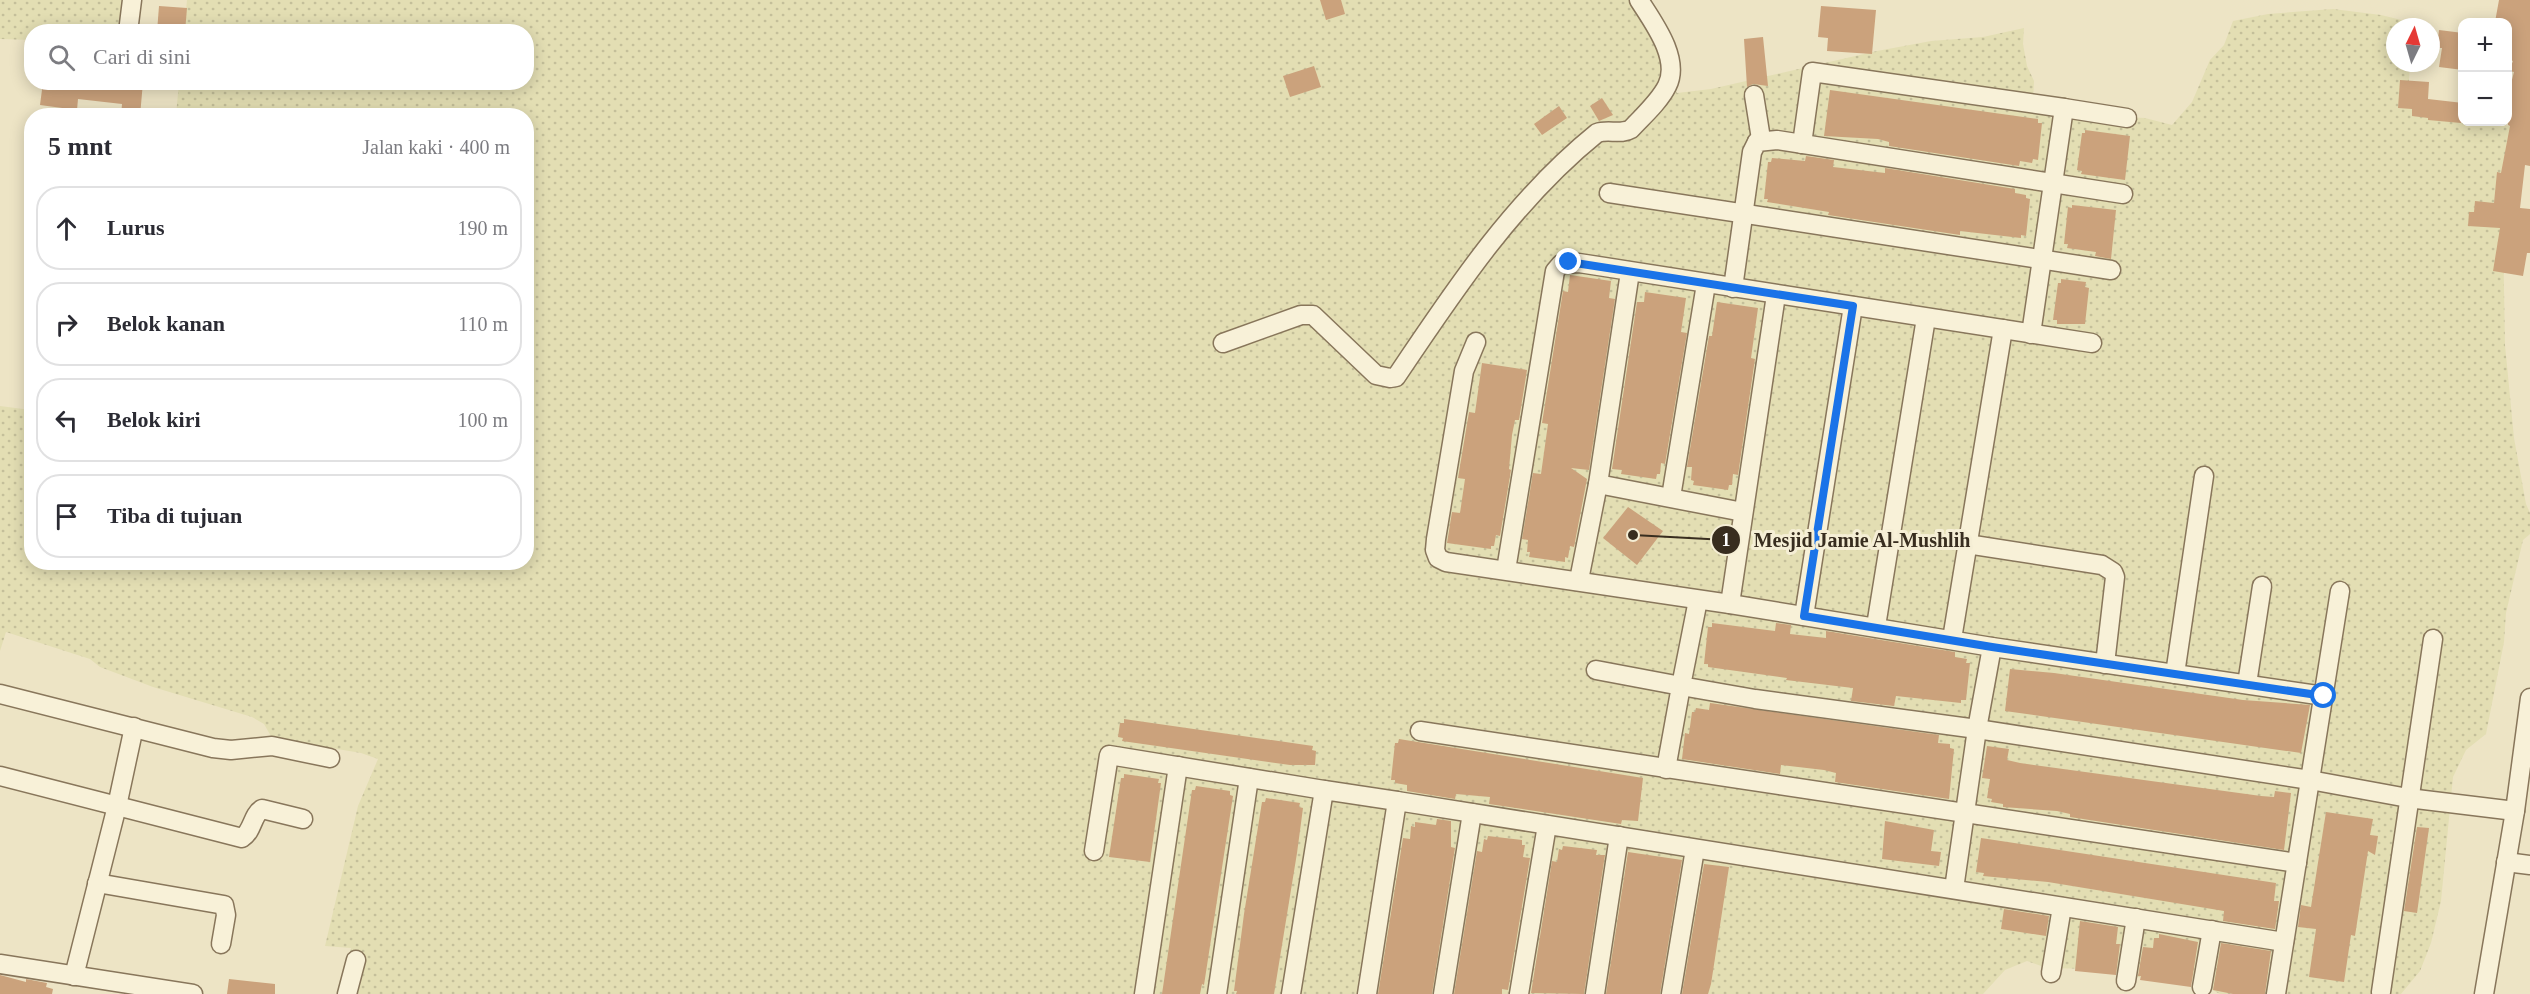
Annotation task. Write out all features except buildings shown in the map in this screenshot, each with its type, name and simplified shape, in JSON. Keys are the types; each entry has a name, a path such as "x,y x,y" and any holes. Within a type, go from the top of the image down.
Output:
{"street":[{"path":"129,24 132,0"},
{"path":"1223,343 1301,315 1313,315 1376,375 1396,377 1457,286 1541,184 1565,159 1597,133 1625,132 1631,129 1666,88 1671,78 1669,57 1659,34 1639,0"},
{"path":"1802,144 1812,72 2127,118"},
{"path":"1733,288 1752,152 1761,138 1754,95"},
{"path":"2031,334 2064,108"},
{"path":"1757,141 1777,140 2123,194"},
{"path":"1609,193 2111,270"},
{"path":"1506,570 1555,271 1561,264 1569,262 2092,343"},
{"path":"1579,580 1598,484 1630,272"},
{"path":"1671,497 1706,284"},
{"path":"1730,603 1776,295"},
{"path":"1804,616 1853,306"},
{"path":"1876,626 1926,318"},
{"path":"1952,639 2003,329"},
{"path":"1476,342 1464,371 1435,550 1438,558 1446,562 1730,603 1992,647 2324,696"},
{"path":"2175,674 2205,476"},
{"path":"1598,484 1743,512"},
{"path":"1967,544 2102,566 2113,572 2115,577 2105,664"},
{"path":"2247,684 2262,586"},
{"path":"2276,994 2340,591"},
{"path":"1666,769 1698,600"},
{"path":"2381,992 2433,639"},
{"path":"1954,889 1977,729 1992,647"},
{"path":"1596,670 1755,699 1977,729 2310,780 2408,798 2515,811"},
{"path":"0,694 213,748 231,750 272,746 330,758"},
{"path":"2484,994 2515,811 2530,699"},
{"path":"74,976 117,806 134,727"},
{"path":"1420,731 2297,863"},
{"path":"1094,850 1109,756 2284,942"},
{"path":"1144,994 1178,766"},
{"path":"0,776 242,838 248,834 257,812 262,809 303,819"},
{"path":"1217,994 1249,778"},
{"path":"1291,994 1324,790"},
{"path":"1367,994 1397,801"},
{"path":"1443,994 1472,813"},
{"path":"1520,994 1547,825"},
{"path":"1595,994 1619,836"},
{"path":"1671,994 1695,849"},
{"path":"2506,862 2530,865"},
{"path":"98,884 224,905 226,915 221,944"},
{"path":"2051,973 2062,907"},
{"path":"2126,981 2136,918"},
{"path":"2202,987 2212,930"},
{"path":"347,994 356,960"},
{"path":"0,964 193,994"}],"shaded area":[{"path":"0,0 130,0 128,24 24,24 24,40 0,39"},
{"path":"187,0 1641,0 1677,93 1711,89 1877,51 1931,41 1983,37 2024,28 2023,44 2027,66 2034,81 2033,102 2055,121 2083,115 2145,118 2172,125 2192,102 2210,60 2224,45 2233,21 2268,14 2333,9 2393,18 2386,18 2386,72 2409,72 2408,98 2458,117 2458,126 2510,126 2503,230 2505,345 2514,438 2526,504 2530,513 2530,534 2523,540 2506,613 2504,642 2486,734 2466,750 2453,777 2441,901 2431,943 2420,971 2401,994 2220,994 2186,976 2159,981 2095,969 2047,968 2027,961 2005,970 1983,994 340,994 351,948 325,946 358,806 378,759 361,753 272,738 264,724 252,717 153,687 100,667 90,659 6,632 0,651 0,406 24,409 24,570 534,570 534,108 177,108 178,90 534,90 534,24 185,24"}],"place":[{"name":"Mesjid Jamie Al-Mushlih","path":"1633,535"}],"route":[{"path":"1569,262 1853,306 1804,616 1992,647 2324,696"}]}
